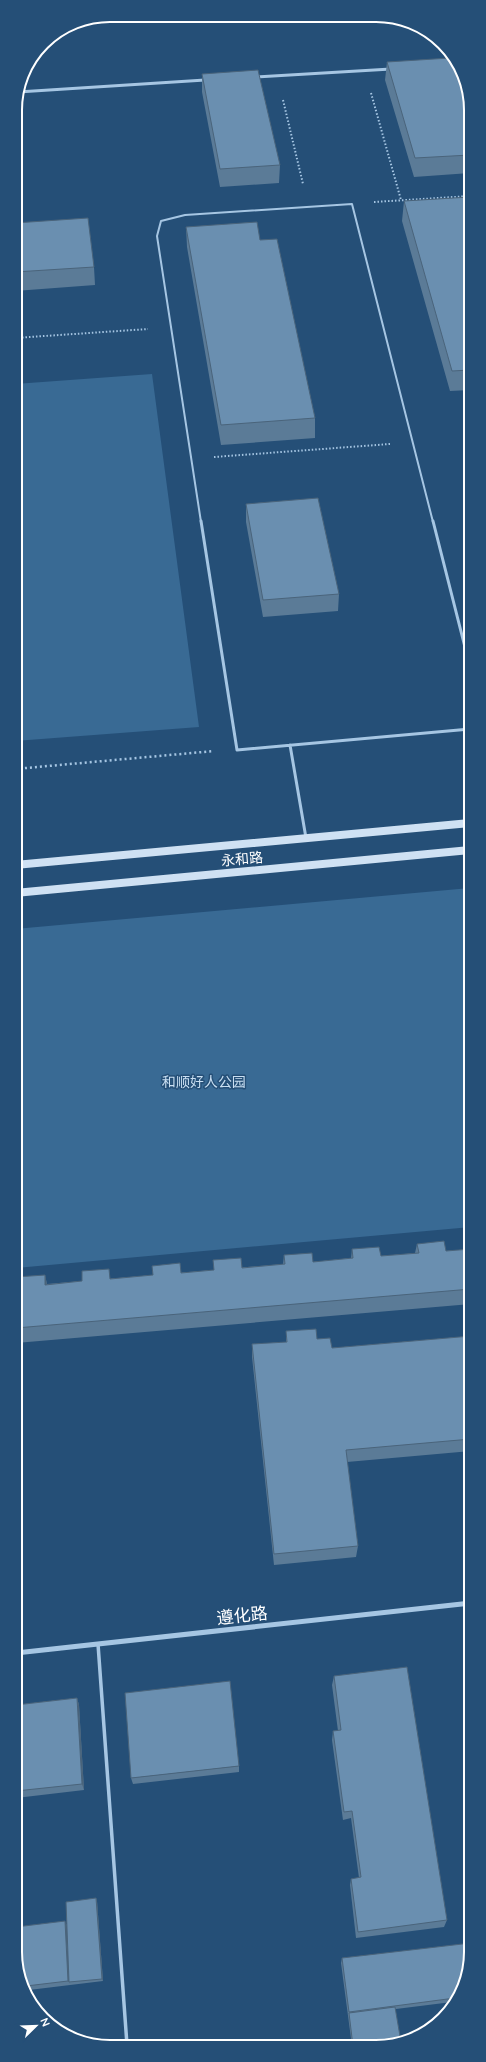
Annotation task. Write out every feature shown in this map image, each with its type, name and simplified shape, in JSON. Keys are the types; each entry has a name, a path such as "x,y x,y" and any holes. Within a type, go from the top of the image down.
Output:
{"main road":[{"name":"永和路","path":"22,864 464,824"},
{"name":"永和路","path":"22,892 464,851"}],"street":[{"path":"248,78 399,69"},
{"path":"24,92 208,80"},
{"name":"遵化路","path":"22,1652 464,1604"}],"lane":[{"path":"464,643 352,204 185,215 162,221 156,236 237,750 464,730"},
{"path":"290,745 306,839"},
{"path":"98,1644 127,2040"}],"path":[{"path":"369,87 401,200"},
{"path":"282,93 308,207"},
{"path":"352,204 464,196"},
{"path":"22,338 171,327"},
{"path":"191,459 413,442"},
{"path":"22,768 237,750"}],"green space":[{"path":"152,374 199,727 22,740 22,383"},
{"name":"和顺好人公园","path":"464,889 464,1228 22,1267 22,928"}],"building":[{"path":"447,58 455,71 462,93 464,110 464,155 415,158 387,62"},
{"path":"258,70 280,165 220,169 202,74"},
{"path":"464,197 464,370 452,371 404,201"},
{"path":"88,218 94,267 22,272 22,223"},
{"path":"257,222 260,240 277,239 315,418 221,425 186,227"},
{"path":"318,498 339,594 263,600 246,504"},
{"path":"444,1241 446,1251 464,1250 464,1290 22,1327 22,1277 45,1275 45,1285 82,1281 82,1271 109,1269 110,1279 153,1275 152,1266 180,1263 181,1273 214,1270 213,1260 241,1258 242,1268 285,1264 284,1255 312,1253 313,1262 353,1258 352,1249 379,1247 381,1256 419,1253 417,1244"},
{"path":"316,1329 317,1339 330,1338 332,1348 464,1337 464,1440 346,1450 358,1546 274,1554 252,1344 287,1342 286,1331"},
{"path":"407,1667 447,1920 358,1932 351,1879 361,1877 352,1811 344,1812 333,1731 341,1730 334,1676"},
{"path":"230,1681 239,1766 131,1778 125,1693"},
{"path":"77,1698 82,1784 22,1790 22,1704"},
{"path":"96,1898 102,1979 69,1982 66,1902"},
{"path":"65,1921 68,1981 29,1986 23,1963 22,1926"},
{"path":"464,1944 464,1957 461,1974 450,1999 349,2012 342,1958"},
{"path":"395,2007 400,2036 376,2040 352,2040 349,2013"}]}
